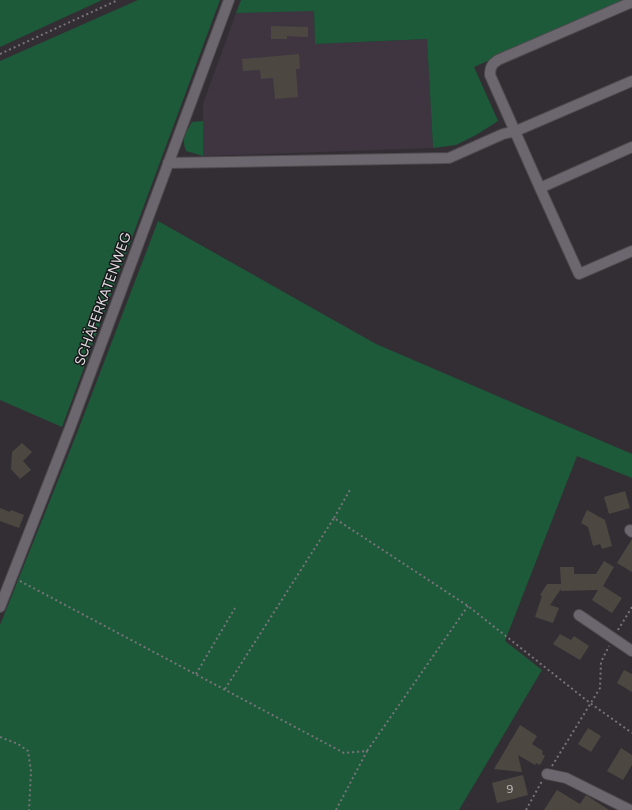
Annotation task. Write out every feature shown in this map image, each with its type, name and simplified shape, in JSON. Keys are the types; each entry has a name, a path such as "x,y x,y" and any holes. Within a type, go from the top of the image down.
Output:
{"street":[{"name":"SCHÄFERKATENWEG","path":"0,607 72,420 229,0"},
{"path":"632,2 498,60 492,64 490,68 490,75 579,274 632,251"},
{"path":"168,163 448,158 503,134 516,131 632,81"},
{"path":"540,188 632,147"},
{"path":"579,615 632,652"},
{"path":"547,774 566,778 630,810"}],"path":[{"path":"0,54 118,0"},
{"path":"224,689 334,518 351,488"},
{"path":"334,518 468,606 590,703 632,733"},
{"path":"12,576 344,753 367,750"},
{"path":"336,810 367,750 468,606"},
{"path":"526,810 600,688 601,662 632,607"},
{"path":"196,674 235,608"},
{"path":"0,737 18,744 28,751 31,771 29,810"}],"shaded area":[{"path":"314,10 315,44 427,39 433,148 203,156 203,104 236,13"}],"green space":[{"path":"0,0 102,0 0,47"},
{"path":"138,0 220,0 62,427 0,400 0,61"},
{"path":"241,0 626,0 474,67 498,121 476,135 456,145 433,148 427,39 315,44 314,11 236,13"},
{"path":"203,121 203,156 186,151 184,139 192,122"},
{"path":"158,221 376,344 632,454 632,478 577,456 505,641 542,670 459,810 0,810 0,625 77,433"}],"building":[{"path":"271,26 308,27 308,37 287,36 287,39 271,39"},
{"path":"299,54 300,69 296,69 298,97 275,99 273,78 261,79 260,70 243,71 242,59"},
{"path":"22,443 32,452 23,461 31,470 20,479 11,469 12,452"},
{"path":"625,491 630,508 609,514 604,497"},
{"path":"0,508 24,515 19,528 0,521"},
{"path":"587,510 605,520 612,546 602,549 600,544 593,546 588,527 581,523"},
{"path":"632,539 632,572 617,563"},
{"path":"604,561 614,567 603,586 622,598 612,613 592,600 598,590 561,591 561,589 550,605 559,608 553,623 535,617 542,596 540,595 547,584 561,584 560,567 574,567 574,574 596,574"},
{"path":"560,634 571,640 574,636 589,646 580,660 553,644"},
{"path":"624,670 632,674 632,692 617,683"},
{"path":"520,725 537,736 532,744 543,751 542,754 545,756 540,765 536,763 535,765 518,755 522,772 494,769"},
{"path":"588,728 601,736 591,752 578,744"},
{"path":"621,748 632,755 632,765 623,780 607,771"},
{"path":"523,775 528,795 497,803 492,783"},
{"path":"557,790 580,804 586,795 609,810 544,810"}]}
